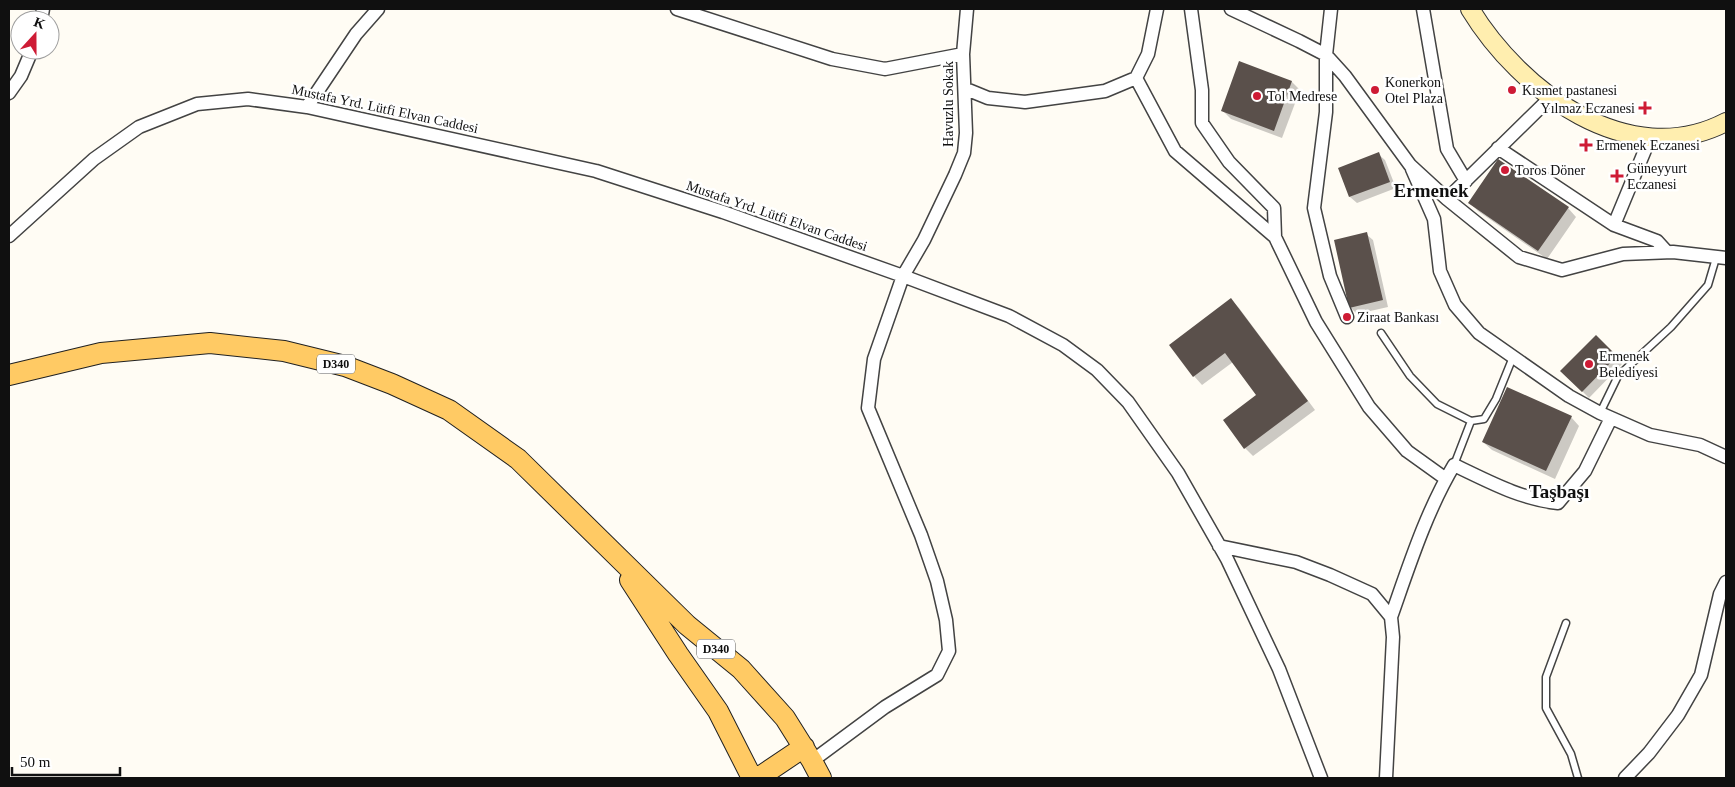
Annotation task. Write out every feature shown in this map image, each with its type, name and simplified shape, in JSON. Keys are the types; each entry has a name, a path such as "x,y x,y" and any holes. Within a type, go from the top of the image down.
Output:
{"main road":[{"path":"1470,9 1513,65 1551,97 1570,109 1603,125 1650,138 1668,138 1688,136 1726,122"},
{"name":"D340","path":"9,375 101,354 210,343 284,351 345,366 392,384 449,410 518,459 687,625 741,669 785,718 821,778"},
{"name":"D340","path":"608,547 718,711 752,778"},
{"path":"758,778 808,754"}],"street":[{"path":"307,107 356,34 378,9"},
{"path":"677,9 832,59 885,69 963,54"},
{"name":"Havuzlu Sokak","path":"808,754 937,675 949,651 946,620 937,581 921,535 868,408 874,360 903,276 924,240 956,175 964,153 966,89 963,54 967,9"},
{"path":"966,89 988,98 1025,102 1105,91 1136,78 1148,54 1157,9"},
{"path":"1192,9 1202,90 1202,123 1229,162 1274,208 1275,237"},
{"path":"1231,9 1326,55 1350,83 1410,165 1447,199 1519,257 1562,270 1623,254 1667,252 1721,258"},
{"path":"1331,9 1326,55 1326,112 1314,208 1330,276 1347,316"},
{"path":"1422,9 1447,149 1466,181"},
{"path":"9,93 21,76 28,60"},
{"path":"1136,78 1175,151 1275,237 1316,322 1369,407 1407,451 1446,479"},
{"path":"1447,199 1551,97"},
{"name":"Mustafa Yrd. Lütfi Elvan Caddesi","path":"9,236 94,159 139,127 197,104 248,99 307,107 596,171 723,212 1009,316 1063,344 1097,370 1128,402 1178,473 1219,546 1279,669 1321,778"},
{"path":"1614,225 1650,138"},
{"path":"1498,148 1614,225 1657,241 1667,252"},
{"path":"1410,165 1434,219 1440,271 1455,305 1480,333 1569,396 1606,415 1650,435 1700,445 1726,457"},
{"path":"1385,777 1393,637 1391,617 1413,554 1454,465 1537,501 1558,503 1585,471 1606,415"},
{"path":"1219,546 1296,562 1330,575 1372,594 1391,617"},
{"path":"1625,778 1648,753 1678,715 1701,675 1720,594 1726,582"}],"lane":[{"path":"1606,415 1618,376 1671,326 1708,285 1721,258"},
{"path":"1380,333 1410,376 1437,404 1471,421 1484,419 1496,400 1513,357"},
{"path":"1454,465 1471,421"},
{"path":"1566,624 1546,678 1546,708 1571,754 1578,778"}],"building":[{"name":"Tol Medrese","path":"1239,61 1292,81 1274,131 1221,111"},
{"path":"1379,152 1390,182 1349,197 1338,168"},
{"path":"1498,159 1569,207 1538,251 1468,203"},
{"path":"1367,232 1383,300 1349,308 1334,240"},
{"path":"1231,298 1308,401 1244,449 1223,420 1256,395 1225,353 1193,377 1169,345"},
{"name":"Ermenek Belediyesi","path":"1596,335 1617,356 1582,392 1560,371"},
{"path":"1507,387 1572,416 1546,471 1482,442"}],"place":[{"name":"Konerkon Otel Plaza","path":"1375,90"},
{"name":"Kısmet pastanesi","path":"1512,90"},
{"name":"Tol Medrese","path":"1257,96"},
{"name":"Yılmaz Eczanesi","path":"1645,108"},
{"name":"Ermenek Eczanesi","path":"1586,145"},
{"name":"Toros Döner","path":"1505,170"},
{"name":"Güneyyurt Eczanesi","path":"1617,176"},
{"name":"Ziraat Bankası","path":"1347,317"},
{"name":"Ermenek Belediyesi","path":"1589,364"}],"district":[{"name":"Ermenek","path":"1431,190"},
{"name":"Taşbaşı","path":"1559,491"}]}
